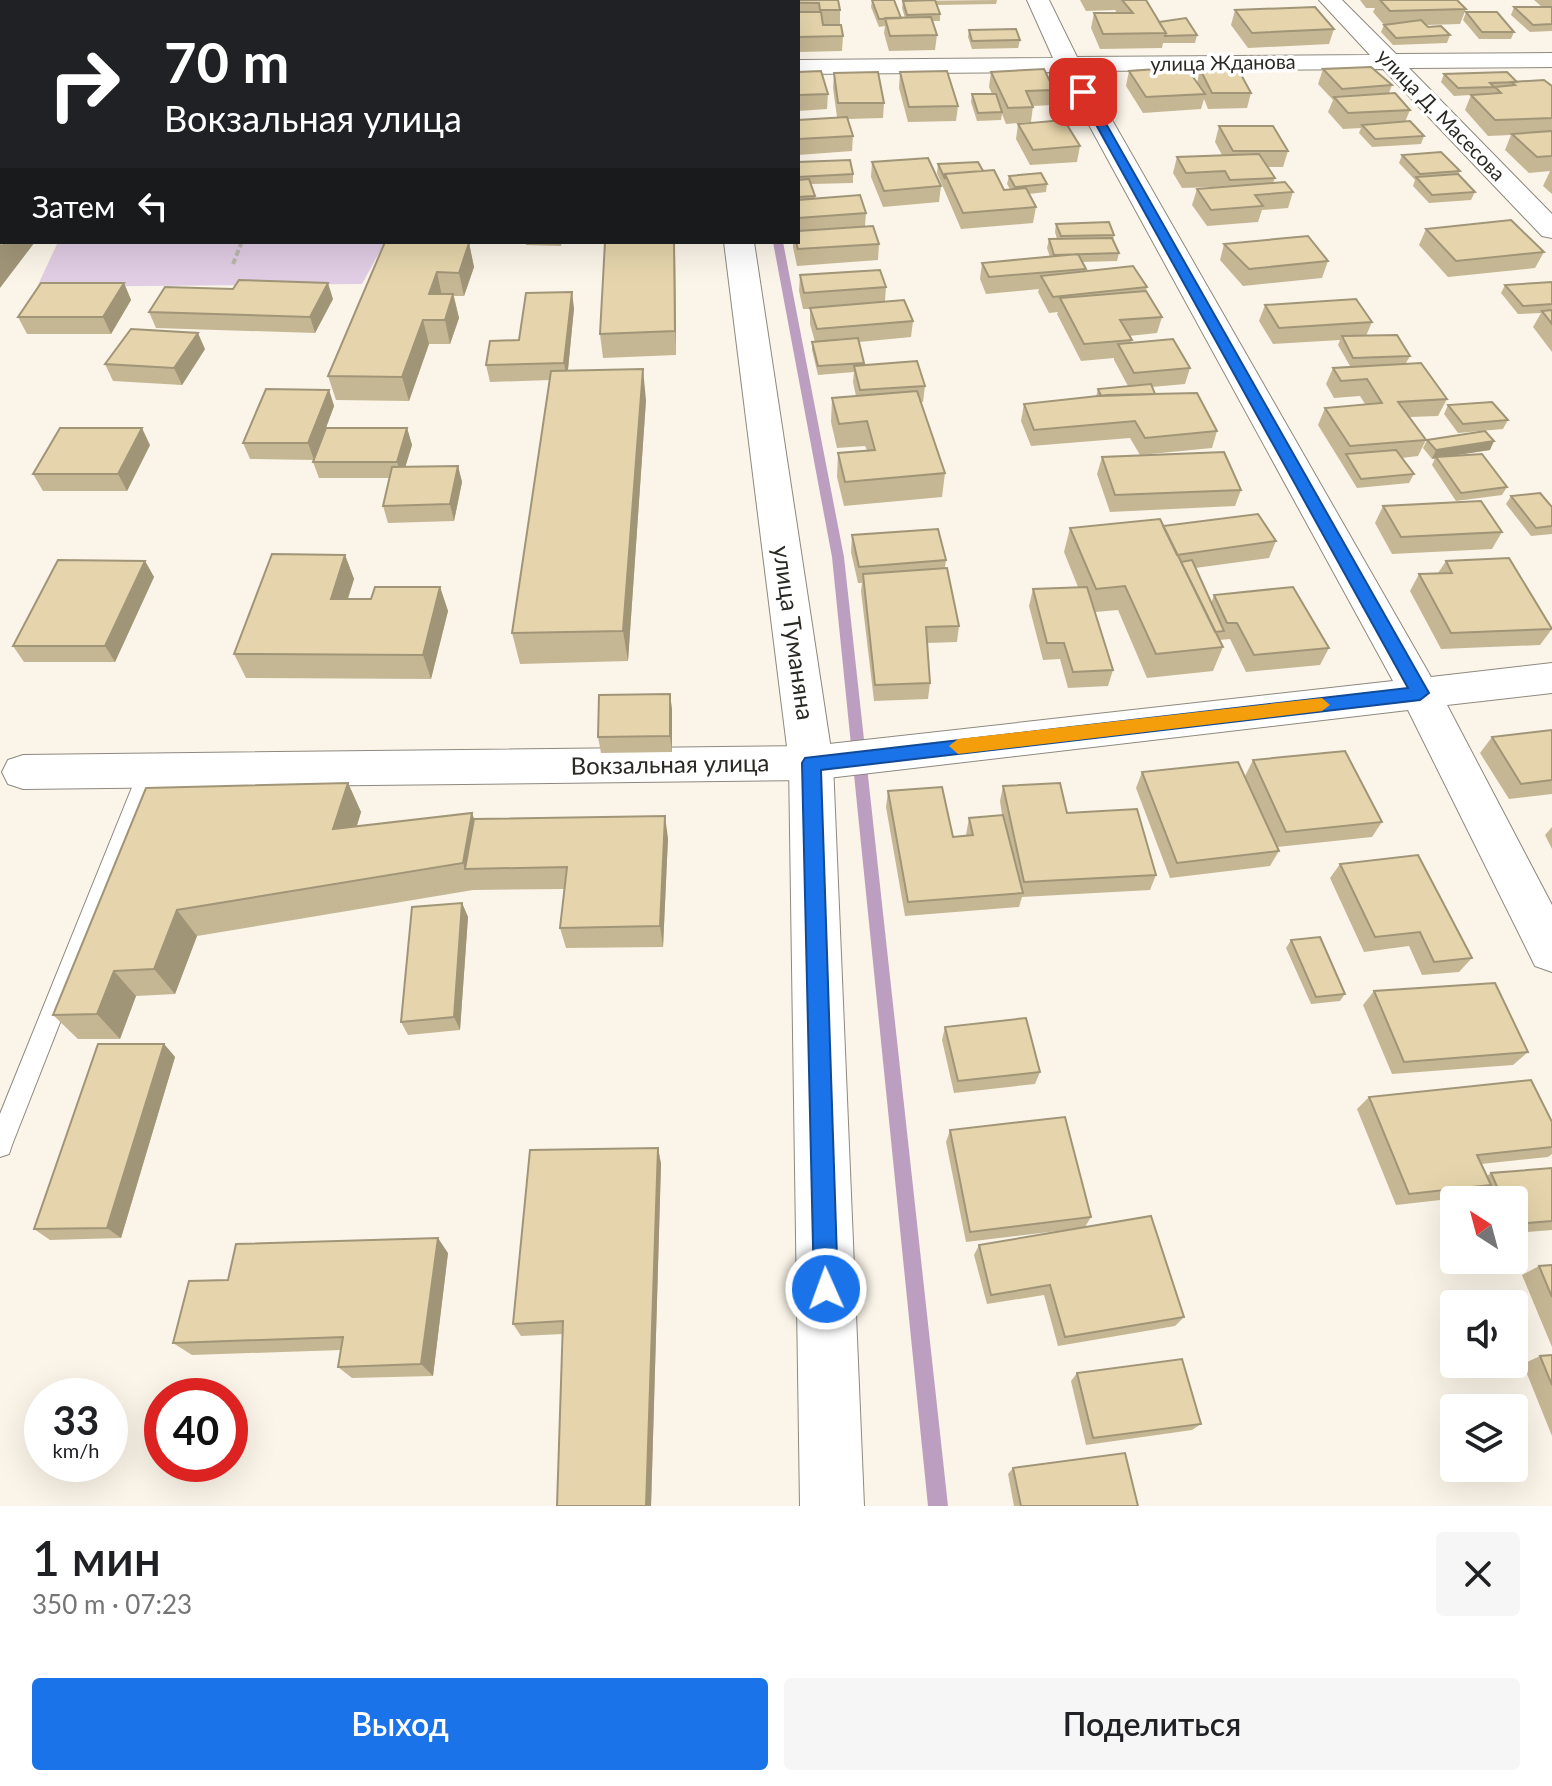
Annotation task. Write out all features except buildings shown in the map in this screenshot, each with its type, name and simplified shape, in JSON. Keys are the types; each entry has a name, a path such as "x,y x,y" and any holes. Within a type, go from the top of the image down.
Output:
{"street":[{"path":"1038,0 1068,64 1420,693 1552,951"},
{"name":"улица Д. Масесова","path":"1330,0 1552,230"},
{"name":"улица Жданова","path":"800,67 1552,60"},
{"name":"улица Туманяна","path":"739,244 811,763 832,1506"},
{"name":"Вокзальная улица","path":"11,773 811,763 1552,678"}],"lane":[{"path":"0,1145 149,770"}],"path":[{"path":"233,264 241,244"}],"shaded area":[{"path":"57,244 384,244 362,284 37,287"}],"waterway":[{"path":"778,244 838,557 938,1506"}],"slow traffic":[{"path":"958,746 1322,705"}],"route":[{"path":"826,1289 811,763 1420,693 1083,92"}]}
